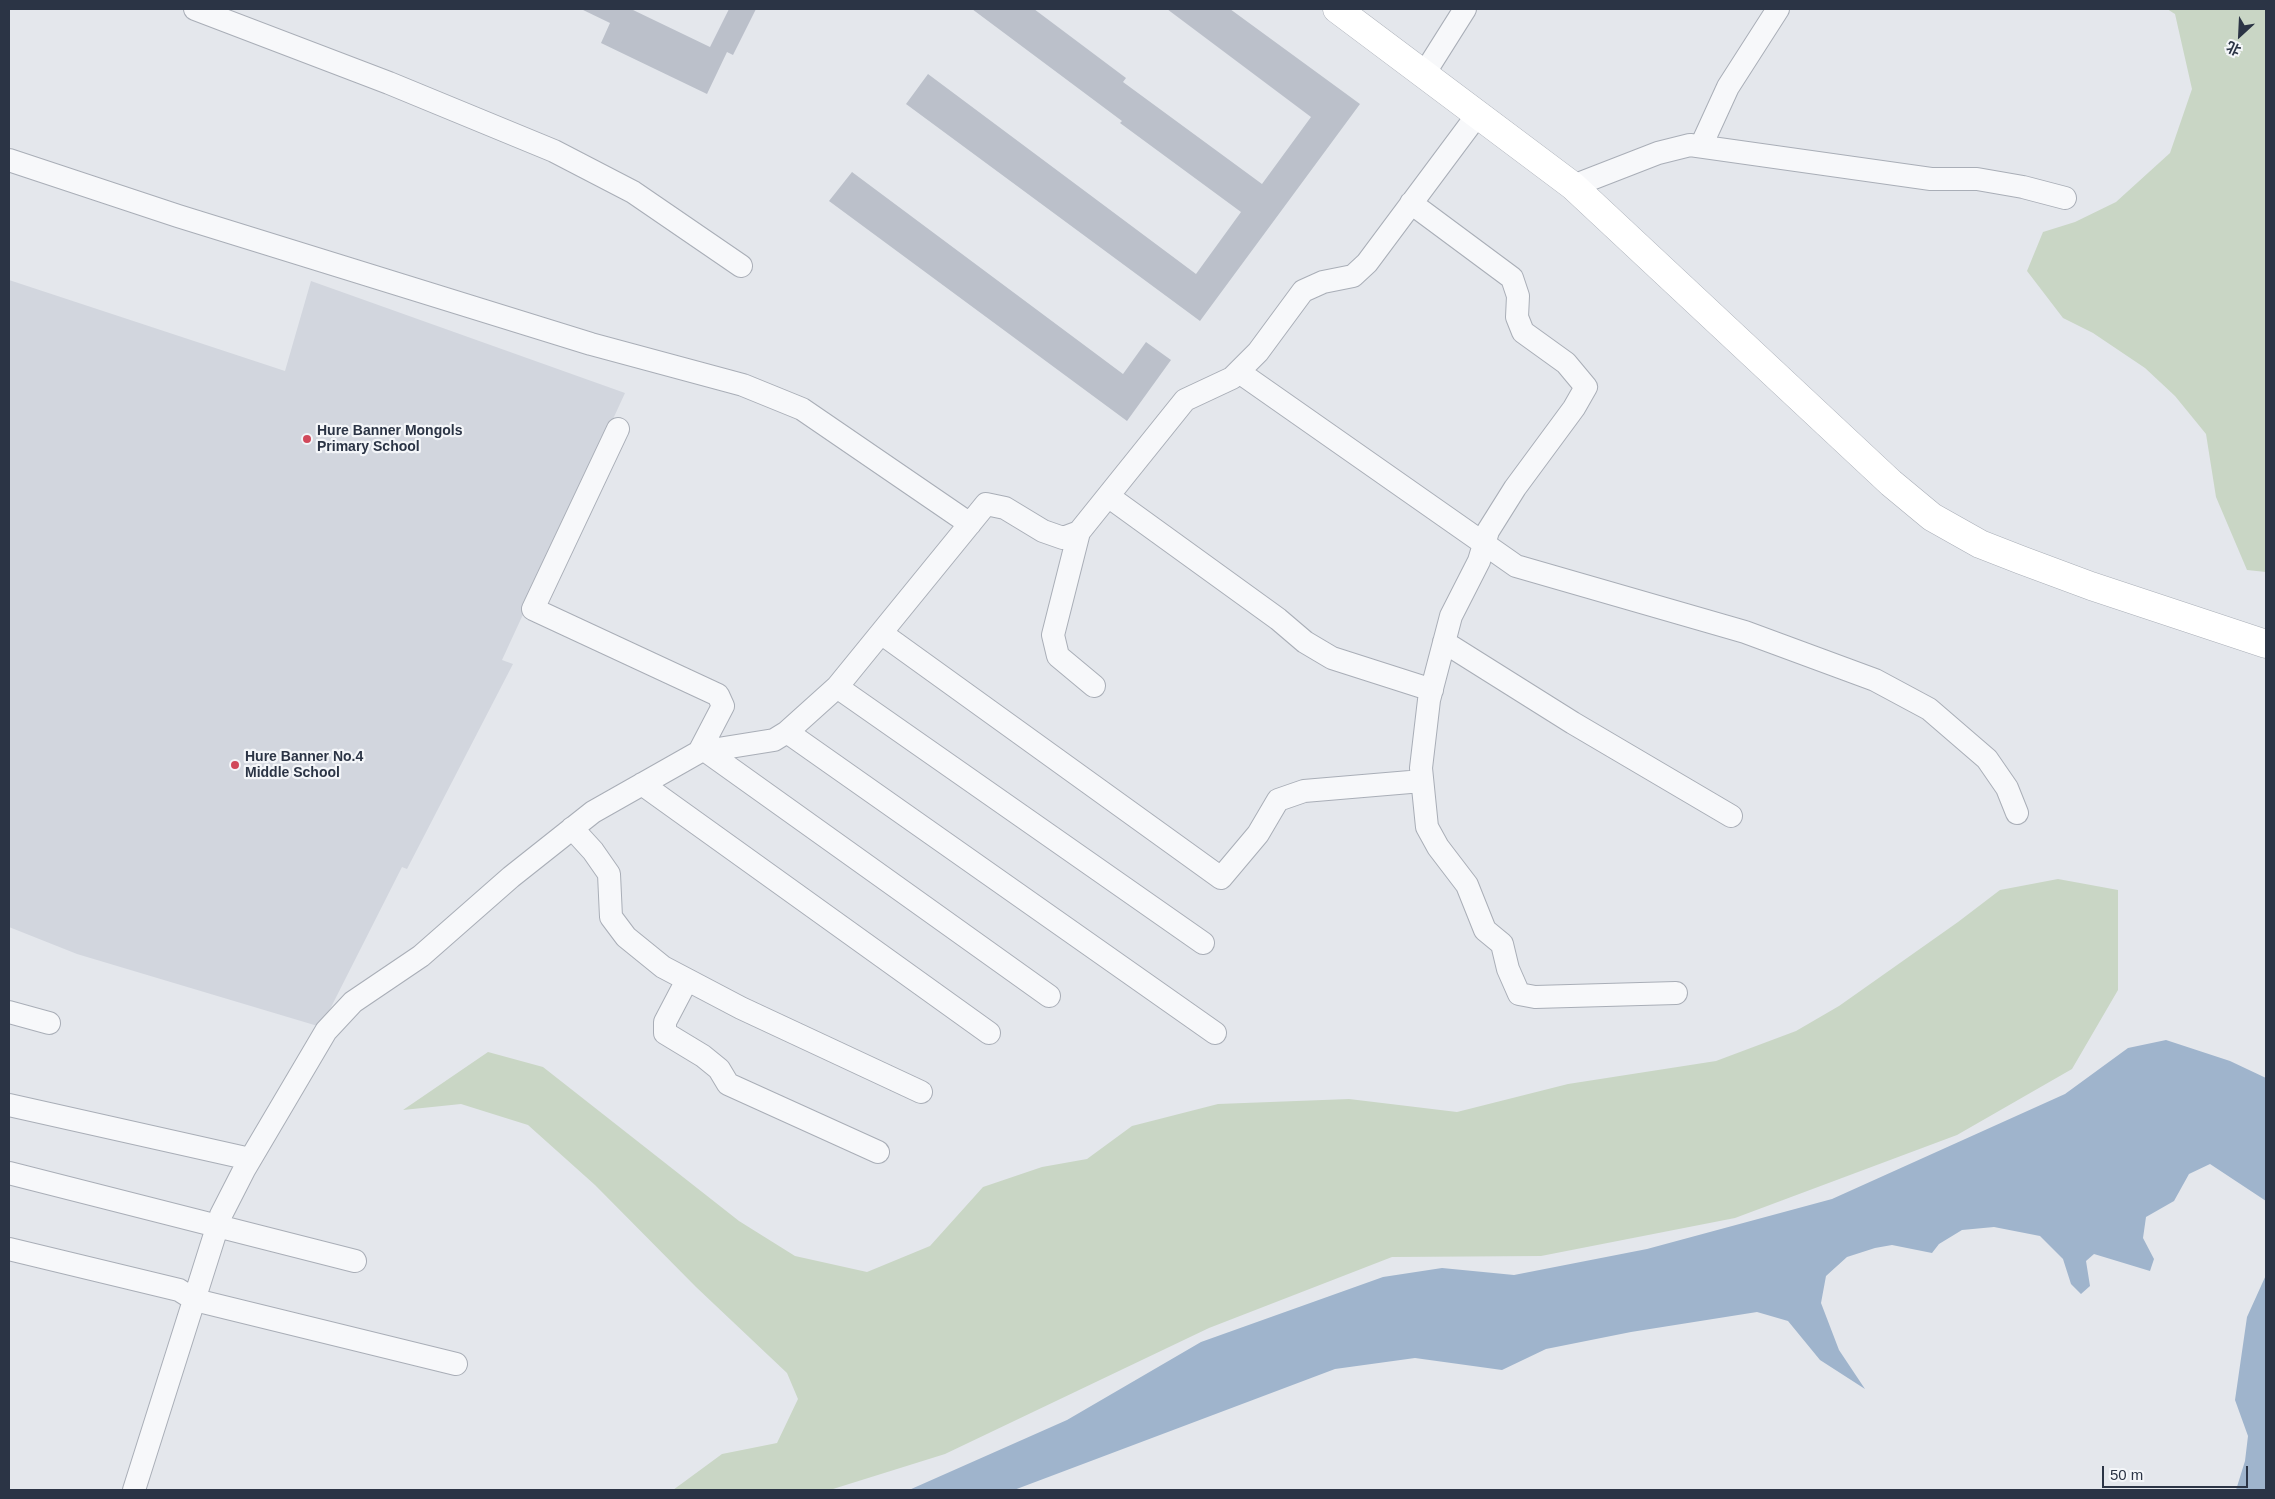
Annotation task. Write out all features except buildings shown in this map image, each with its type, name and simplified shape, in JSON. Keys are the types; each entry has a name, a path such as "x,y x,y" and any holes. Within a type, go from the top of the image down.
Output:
{"street":[{"path":"195,9 372,76 554,151 633,192 741,266"},
{"path":"1337,9 1573,186 1890,483 1932,516 1980,544 2021,560 2091,586 2266,644"},
{"path":"1424,74 1465,9"},
{"path":"1701,146 1728,87 1778,9"},
{"path":"1094,686 1058,656 1054,635 1079,532 1185,400 1232,378 1239,372 1258,352 1303,291 1323,282 1353,276 1367,264 1478,114"},
{"path":"1573,186 1658,153 1690,145 1811,164 1922,178 1977,179 2023,187 2065,198"},
{"path":"9,160 178,216 563,335 743,385 802,409 970,524"},
{"path":"1411,203 1512,278 1518,296 1518,316 1523,332 1566,363 1586,387 1574,408 1515,488 1488,532 1479,561 1451,616 1432,690 1420,768 1428,827 1438,847 1458,869 1467,885 1485,930 1502,944 1508,969 1519,994 1535,996 1676,993"},
{"path":"1239,372 1516,566 1745,632 1875,680 1929,709 1987,759 2007,788 2017,813"},
{"path":"618,429 533,609 718,695 723,706 703,752"},
{"path":"1108,496 1278,619 1305,642 1341,661 1432,690"},
{"path":"134,1490 218,1226 250,1160 326,1031 353,1002 421,956 511,877 593,812 703,752 774,740 787,732 837,687 986,504 1005,508 1043,531 1063,538 1079,532"},
{"path":"881,633 1221,878 1258,834 1278,800 1304,791 1422,781"},
{"path":"1444,642 1573,723 1731,816"},
{"path":"837,687 1203,943"},
{"path":"787,732 1215,1034"},
{"path":"703,752 1050,996"},
{"path":"642,784 989,1033"},
{"path":"572,828 593,851 610,874 611,917 626,937 663,967 741,1008 921,1092"},
{"path":"687,980 665,1022 664,1033 703,1056 719,1069 728,1084 878,1152"},
{"path":"9,1012 49,1023"},
{"path":"9,1105 250,1160"},
{"path":"9,1173 355,1261"},
{"path":"9,1249 179,1290 195,1300 456,1364"}],"shaded area":[{"path":"9,280 285,371 311,281 625,393 502,660 513,664 407,869 402,867 321,1027 77,954 9,927"}],"green space":[{"path":"2167,9 2266,9 2266,572 2247,570 2216,497 2206,434 2175,396 2145,368 2093,333 2063,318 2027,271 2043,232 2075,222 2116,202 2170,153 2192,89 2175,14"},
{"path":"2058,879 2118,890 2118,990 2072,1069 1957,1135 1735,1218 1541,1256 1392,1257 1209,1328 945,1454 833,1489 673,1490 722,1454 777,1443 798,1399 787,1373 696,1287 595,1185 528,1125 461,1104 403,1110 488,1052 543,1067 739,1221 795,1256 867,1272 930,1246 983,1187 1042,1167 1087,1159 1132,1126 1218,1104 1349,1099 1457,1112 1568,1084 1716,1061 1796,1031 1839,1006 2000,890"}],"water":[{"path":"2166,1040 2230,1061 2266,1078 2266,1201 2210,1164 2189,1174 2174,1201 2146,1217 2143,1238 2154,1259 2150,1271 2094,1254 2086,1261 2090,1286 2081,1294 2071,1284 2063,1259 2040,1236 1994,1227 1962,1230 1939,1244 1932,1253 1892,1245 1847,1257 1826,1276 1821,1303 1839,1350 1865,1389 1820,1360 1788,1321 1757,1312 1631,1332 1546,1349 1502,1370 1415,1358 1335,1369 1014,1490 909,1490 1067,1420 1201,1342 1383,1277 1442,1268 1514,1275 1647,1249 1832,1199 2065,1094 2128,1048"},
{"path":"2266,1275 2266,1490 2236,1490 2245,1461 2248,1436 2235,1400 2247,1317"}],"place":[{"name":"Hure Banner Mongols Primary School","path":"307,439"},
{"name":"Hure Banner No.4 Middle School","path":"235,765"}]}
